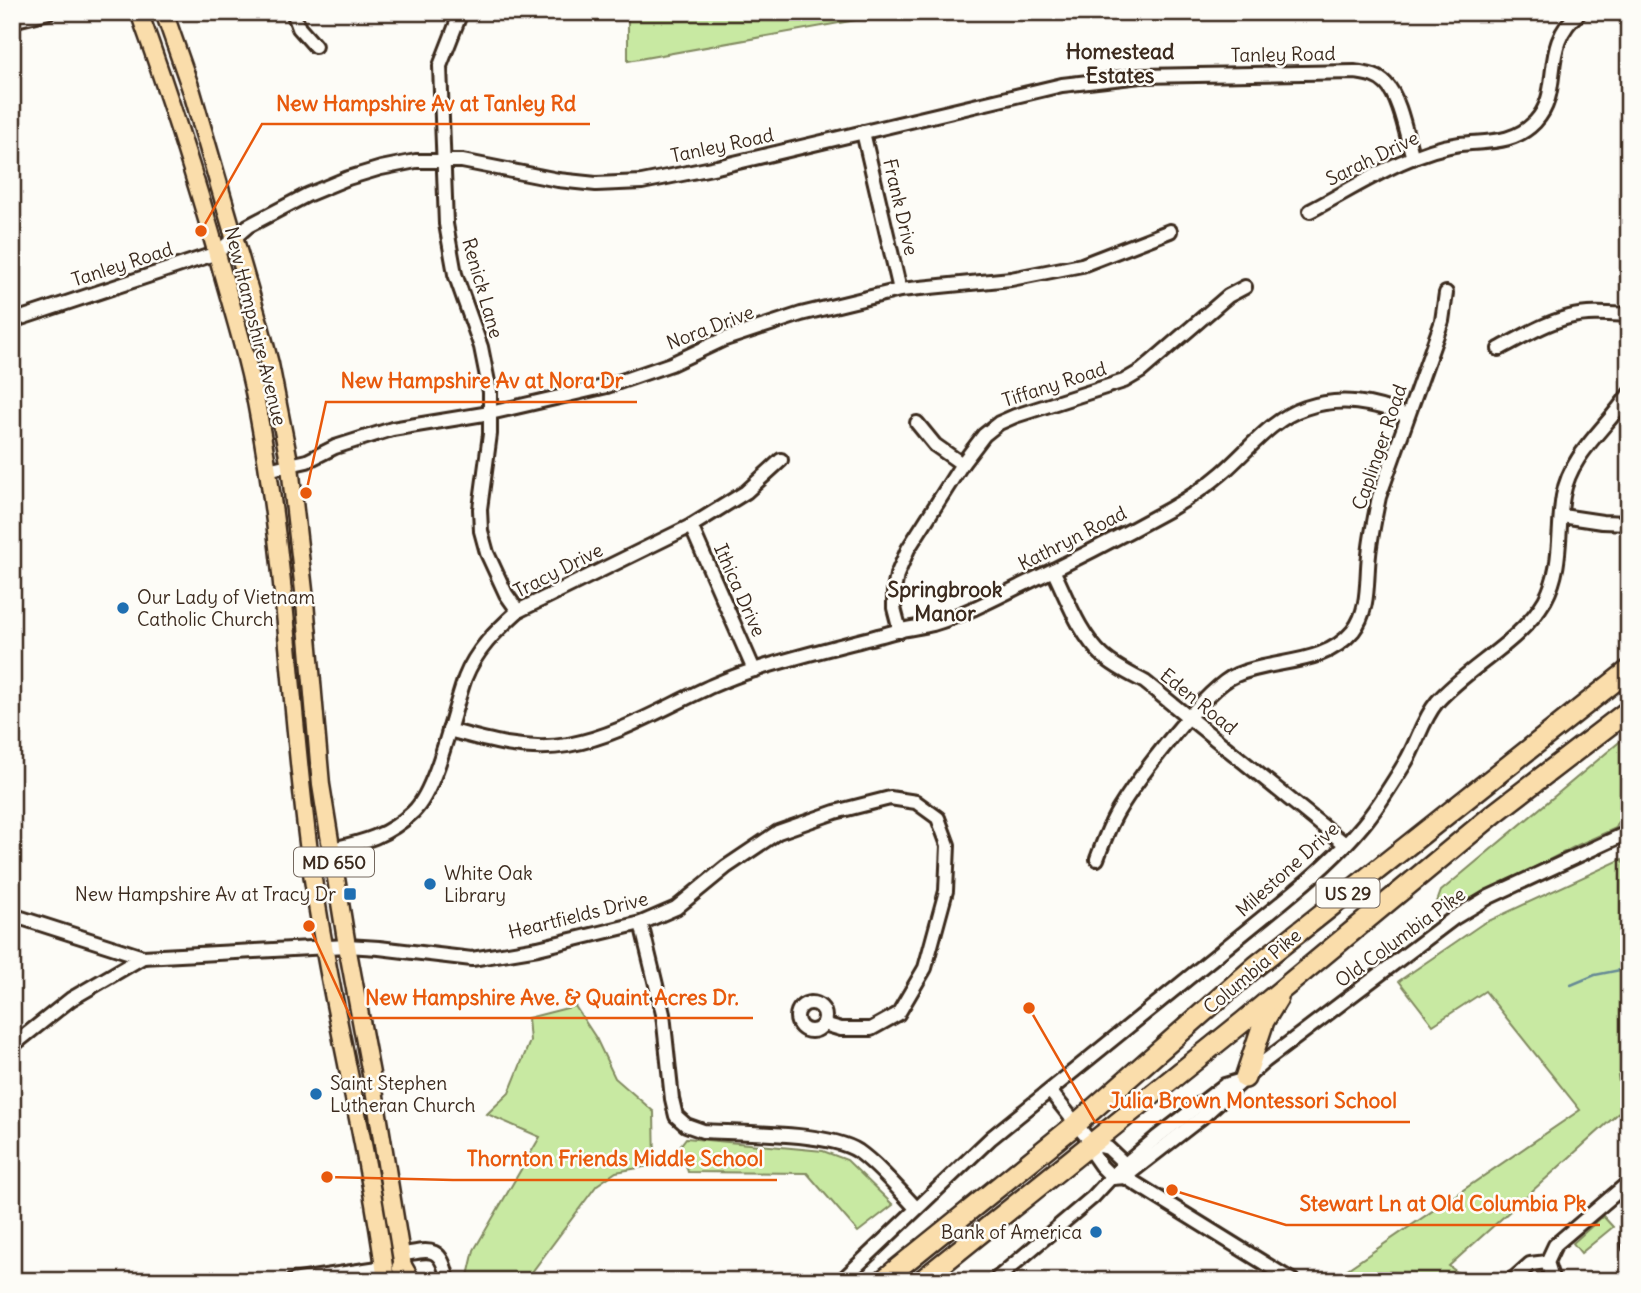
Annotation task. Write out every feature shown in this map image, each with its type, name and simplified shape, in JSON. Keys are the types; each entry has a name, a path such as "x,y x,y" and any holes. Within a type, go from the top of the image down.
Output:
{"highway":[{"name":"Columbia Pike","path":"882,1281 1075,1125 1266,958 1629,670"},
{"name":"Columbia Pike","path":"921,1281 1244,1021 1495,813 1629,710"},
{"path":"1247,1071 1264,1021 1285,985"},
{"path":"1225,993 1233,1001 1249,1034 1247,1071"}],"main road":[{"name":"New Hampshire Avenue","path":"139,12 169,94 217,253 251,381 280,563 293,719 309,853 324,948 374,1205 382,1210 398,1273"},
{"name":"New Hampshire Avenue","path":"164,12 192,92 270,364 289,466 304,590 314,716 347,946 374,1090 398,1273"},
{"path":"293,719 314,716"}],"street":[{"path":"12,21 49,12"},
{"path":"293,12 299,29 315,46"},
{"name":"Renick Lane","path":"461,12 440,66 450,252 481,347 490,393 490,434 481,491 481,531 487,553 506,594 518,611"},
{"name":"Sarah Drive","path":"1310,211 1436,149 1505,140 1532,125 1543,113 1548,100 1552,62 1560,34 1580,12"},
{"name":"Tanley Road","path":"12,321 217,253 260,220 307,195 381,168 416,162 462,161 558,180 596,184 642,182 717,167 1062,85 1107,79 1355,72 1374,75 1387,84 1395,97 1413,158"},
{"name":"Frank Drive","path":"863,132 900,290"},
{"name":"Nora Drive","path":"267,470 307,461 335,447 392,429 490,413 607,386 671,364 722,340 801,314 900,290 1011,279 1082,265 1170,231"},
{"name":"Tiffany Road","path":"900,631 894,608 897,575 908,549 962,464 984,435 999,423 1124,381 1141,371 1228,296 1245,287"},
{"name":"Caplinger Road","path":"1097,859 1117,813 1134,786 1216,688 1234,676 1252,670 1319,656 1338,646 1363,614 1379,497 1426,370 1442,321 1446,293"},
{"path":"1499,349 1545,325 1569,317 1593,313 1629,314"},
{"name":"Milestone Drive","path":"841,1281 991,1138 1282,902 1321,869 1345,844 1376,807 1407,760 1435,704 1453,686 1513,638 1534,617 1546,598 1554,578 1563,496 1570,475 1584,448 1629,394"},
{"name":"Kathryn Road","path":"449,730 511,746 536,748 598,738 754,670 932,624 962,613 1053,570 1196,494 1265,433 1303,408 1360,400 1407,416"},
{"path":"917,423 935,445 962,464"},
{"name":"Tracy Drive","path":"332,849 373,839 393,828 415,810 430,785 466,677 478,653 494,632 518,611 691,526 746,492 781,460"},
{"path":"1562,516 1629,523"},
{"name":"Ithica Drive","path":"691,526 754,670"},
{"name":"Eden Road","path":"1053,570 1087,637 1101,655 1145,682 1345,844"},
{"name":"Heartfields Drive","path":"142,957 347,946 472,959 538,948 641,923 676,908 726,867 778,832 835,812 890,798 916,802 938,818 948,845 946,891 925,968 898,1014 871,1029 841,1029 824,1024"},
{"name":"Old Columbia Pike","path":"994,1281 1121,1173 1156,1138 1454,918 1489,897 1629,832"},
{"path":"12,915 142,957"},
{"path":"641,923 663,1014 676,1116 686,1125 703,1131 822,1139 843,1143 859,1152 916,1208"},
{"path":"12,1046 71,999 142,957"},
{"path":"1051,1091 1092,1144 1094,1156 1293,1281"},
{"path":"1628,1183 1629,1246"},
{"path":"1553,1281 1547,1262 1555,1245 1628,1183"},
{"path":"292,1281 398,1273 428,1249 439,1254 448,1281"},
{"path":"1511,1281 1530,1264 1547,1262"},
{"path":"1623,1281 1629,1280"}],"green space":[{"path":"628,12 962,12 895,13 628,61"},
{"path":"1629,734 1629,800 1616,828 1467,902 1444,906 1437,902 1441,891"},
{"path":"1622,859 1629,873 1629,1075 1618,1076 1623,1109 1449,1266 1469,1281 1330,1281 1580,1110 1485,991 1433,1025 1399,981 1482,924"},
{"path":"575,1006 596,1038 615,1078 654,1112 655,1165 616,1172 597,1185 529,1276 522,1281 470,1281 468,1276 474,1250 540,1137 487,1114 509,1093 530,1041 528,1018"},
{"path":"686,1138 823,1151 847,1160 893,1205 858,1232 807,1173 688,1172 680,1146"},
{"path":"1603,1216 1613,1227 1581,1253 1573,1243"}],"waterway":[{"path":"1571,985 1595,975 1620,970 1629,975"}],"place":[{"name":"New Hampshire Av at Tanley Rd","path":"201,231"},
{"name":"New Hampshire Av at Nora Dr","path":"306,493"},
{"name":"Our Lady of Vietnam Catholic Church","path":"123,608"},
{"name":"White Oak Library","path":"430,884"},
{"name":"New Hampshire Av at Tracy Dr","path":"350,894"},
{"name":"New Hampshire Ave. & Quaint Acres Dr.","path":"309,926"},
{"name":"Julia Brown Montessori School","path":"1029,1008"},
{"name":"Saint Stephen Lutheran Church","path":"316,1094"},
{"name":"Thornton Friends Middle School","path":"327,1177"},
{"name":"Stewart Ln at Old Columbia Pk","path":"1172,1190"},
{"name":"Bank of America","path":"1096,1232"}],"district":[{"name":"Homestead Estates","path":"1120,63"},
{"name":"Springbrook Manor","path":"945,601"}]}
